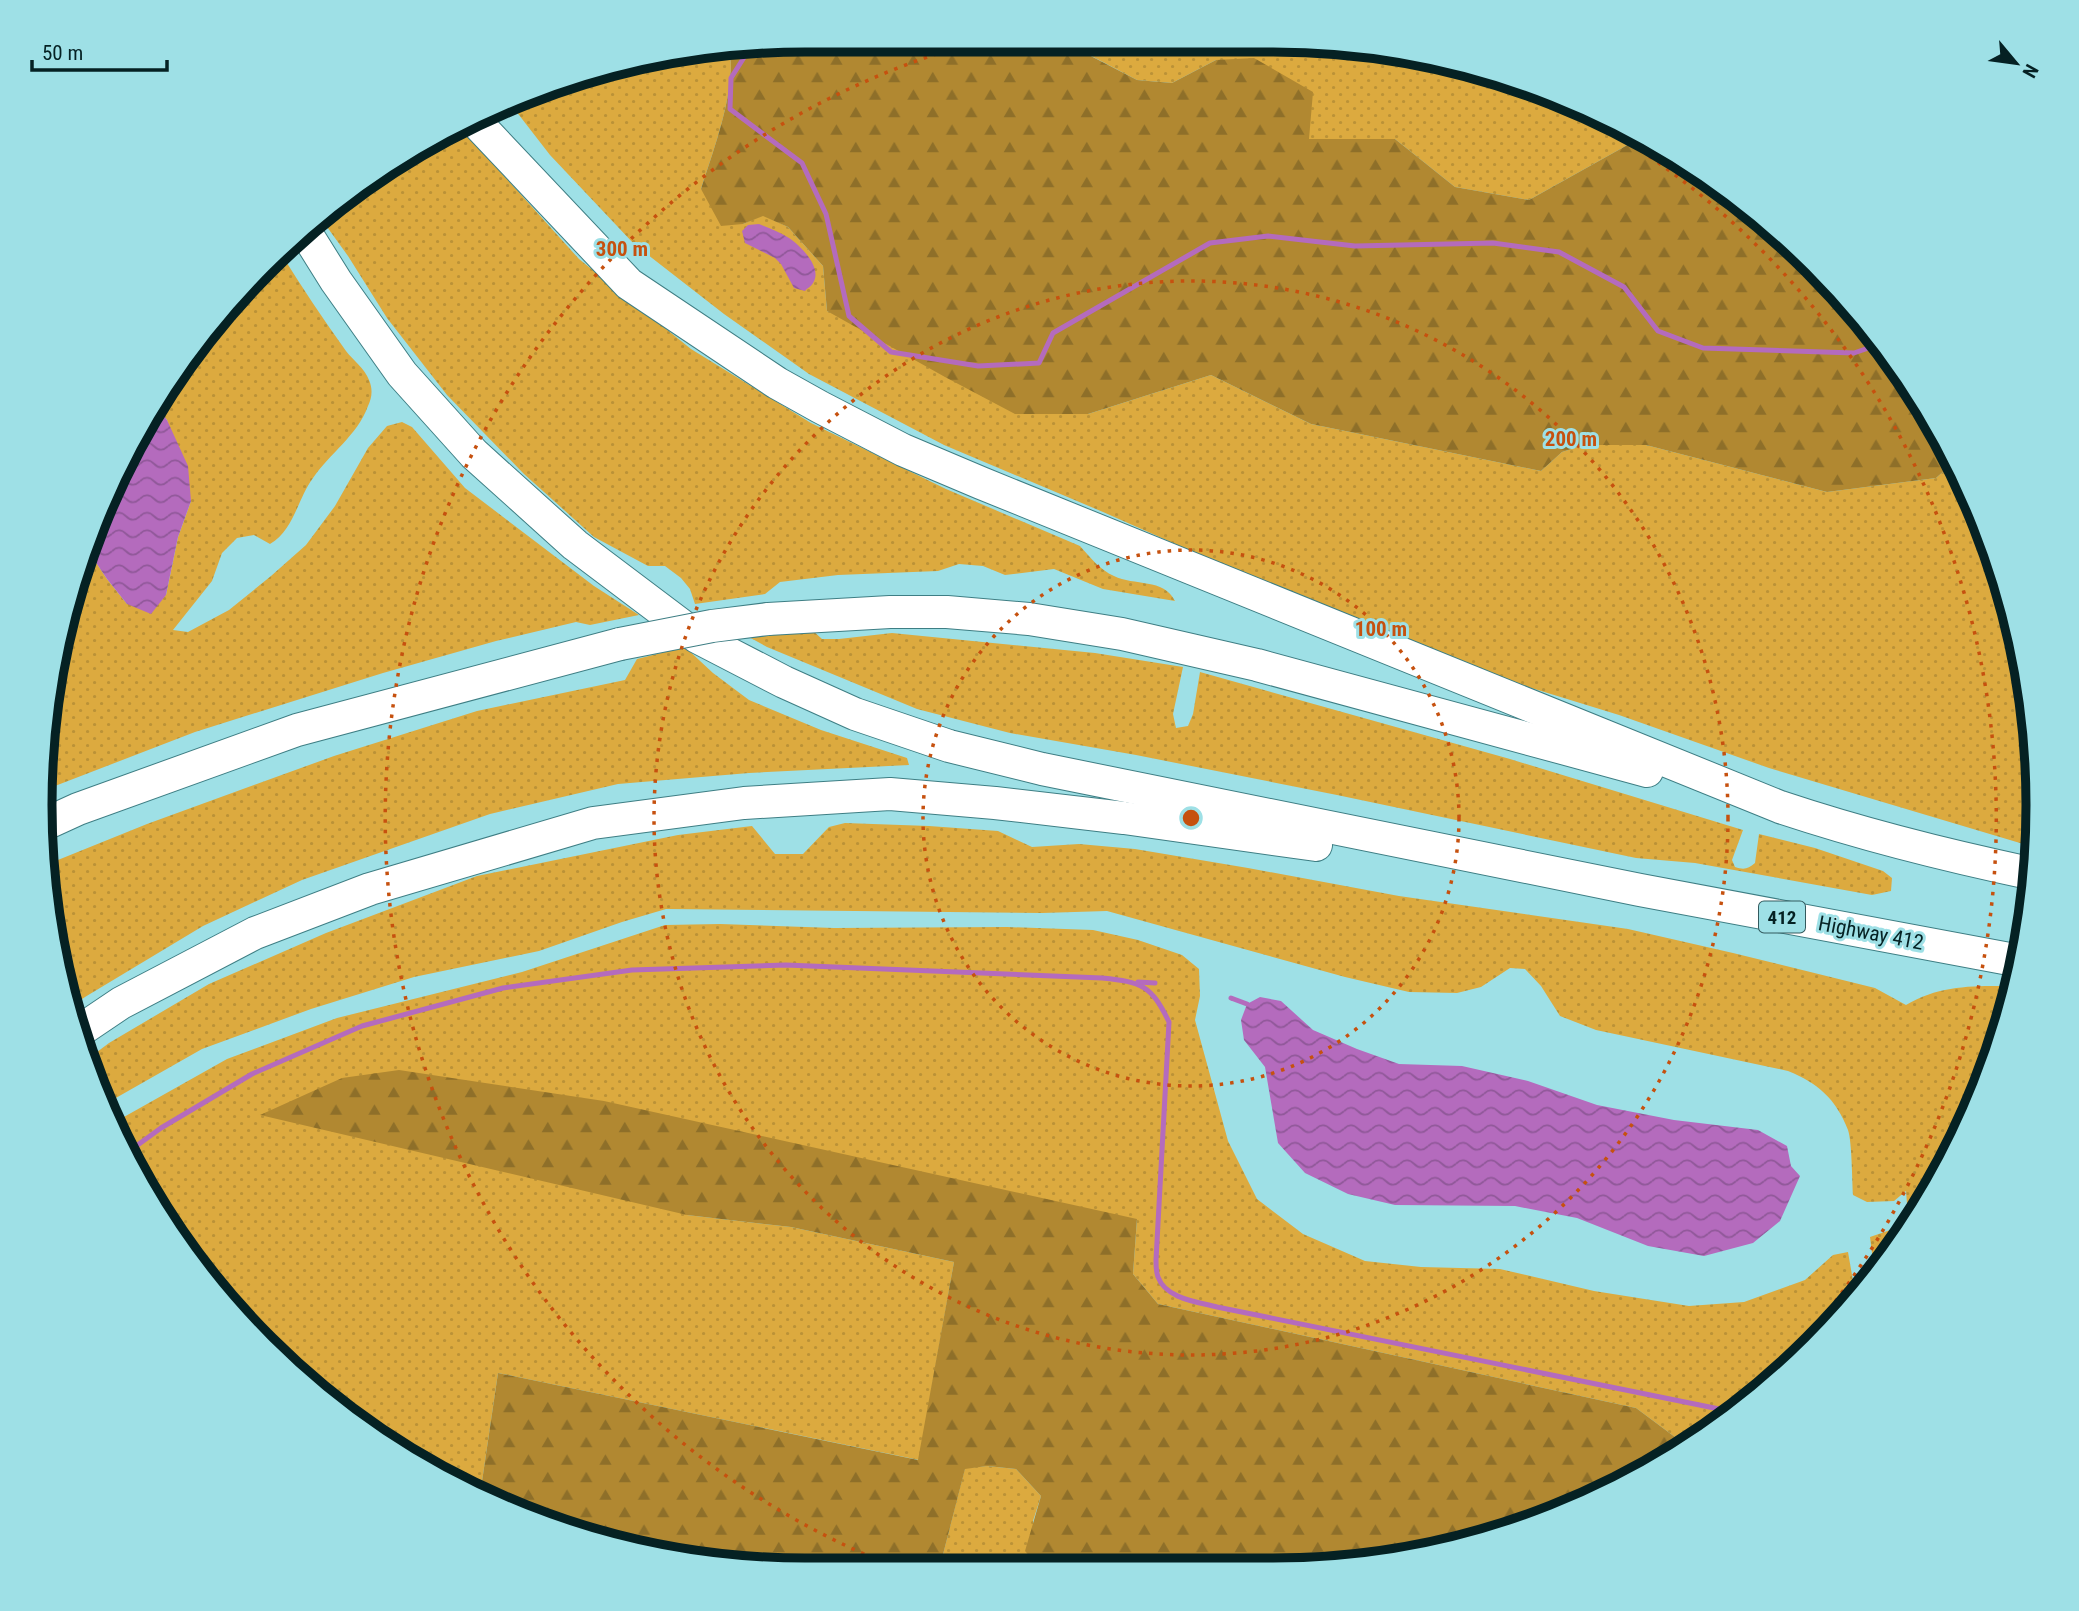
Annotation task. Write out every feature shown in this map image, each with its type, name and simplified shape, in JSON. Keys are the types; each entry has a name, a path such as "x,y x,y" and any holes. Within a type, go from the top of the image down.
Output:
{"highway":[{"path":"480,126 629,284 777,383 820,407 903,450 981,483 1780,807"},
{"path":"309,239 402,374 474,454 575,545 697,637 784,682 855,715 949,746 1042,769 1640,890"},
{"path":"53,821 297,730 620,644 712,626 768,620 890,612 947,612 1029,619 1122,634 1257,666 1780,807 1831,824 2023,872"},
{"path":"86,1027 121,1003 255,933 370,889 593,823 744,803 890,794 995,803 1124,818 1640,890"},
{"name":"Highway 412","path":"1640,890 2010,959"}],"shaded area":[{"path":"1084,52 1274,52 1372,59 1468,78 1516,92 1562,110 1631,143 1529,200 1455,187 1395,139 1308,139 1216,60 1172,83 1137,80"},
{"path":"730,57 727,100 701,189 743,224 763,215 788,227 823,266 827,311 1088,414 1211,375 1311,424 1541,471 1562,452 1584,445 1646,445 1827,492 1936,478 1947,468 1987,563 2012,659 2025,756 2025,845 1769,768 1619,715 1509,681 1304,601 944,445 809,374 724,314 634,244 550,155 516,111 563,92 611,78 659,67"},
{"path":"466,133 579,259 691,349 811,423 946,489 1080,546 1109,573 1122,579 1164,589 1175,601 1103,589 1054,569 1005,575 983,566 959,564 938,571 838,575 780,582 765,594 695,604 690,589 681,578 665,566 648,566 594,537 524,474 447,395 387,318 326,225 387,179"},
{"path":"286,261 337,339 367,376 372,393 370,400 357,426 313,478 285,531 270,544 254,535 237,538 222,553 212,581 173,630 188,632 229,610 306,545 335,506 368,448 387,426 402,422 412,427 465,488 594,586 639,615 590,625 576,622 383,673 195,732 53,787 59,707 67,659 94,559 127,604 166,595 178,537 191,501 167,420 162,414 208,347 239,309"},
{"path":"811,629 822,639 892,633 1095,653 1183,667 1173,714 1176,728 1188,726 1193,714 1200,672 1510,759 1743,830 1732,860 1735,867 1746,868 1755,863 1759,834 1815,848 1883,871 1892,878 1891,891 1872,895 1695,863 1636,858 1337,795 1010,733 917,709 767,647 747,636"},
{"path":"685,647 713,673 749,700 821,730 907,758 909,765 749,773 618,784 490,814 302,880 203,926 78,1002 67,952 55,861 147,824 334,756 477,711 625,680 637,659"},
{"path":"845,823 998,831 1032,847 1079,844 1135,849 1399,896 1628,929 1875,988 1906,1005 1932,993 1946,990 1973,986 2004,986 1987,1048 1969,1094 1949,1139 1900,1224 1907,1204 1906,1191 1894,1201 1867,1202 1853,1195 1848,1130 1838,1109 1825,1093 1788,1071 1596,1030 1560,1016 1541,986 1525,969 1510,968 1481,987 1457,993 1409,992 1107,911 1042,913 666,909 539,951 414,977 311,1009 202,1049 113,1100 94,1054 209,984 326,933 477,876 678,835 752,826 775,854 803,854 829,827"},
{"path":"665,925 1007,927 1093,930 1138,940 1182,955 1199,969 1200,996 1195,1020 1228,1141 1257,1199 1303,1234 1365,1261 1421,1267 1500,1269 1594,1291 1689,1306 1744,1302 1805,1280 1833,1255 1848,1252 1854,1285 1806,1338 1770,1372 1679,1440 1636,1408 1158,1304 1133,1274 1137,1219 687,1215 791,1227 954,1262 919,1460 498,1373 481,1485 387,1432 309,1372 273,1338 239,1302 179,1224 153,1182 121,1119 227,1059 337,1018 522,972"},
{"path":"1897,1228 1873,1261 1870,1237"},
{"path":"987,1466 1016,1469 1041,1496 1033,1521 1036,1558 942,1558 965,1468"}],"green space":[{"path":"806,52 1083,52 1137,80 1172,83 1216,60 1254,58 1313,92 1309,139 1395,139 1455,187 1529,200 1631,143 1692,179 1732,208 1806,273 1840,309 1900,387 1947,468 1936,478 1827,492 1646,445 1584,445 1562,452 1541,471 1311,424 1211,375 1088,414 1015,414 827,311 823,266 788,227 763,216 743,224 721,226 701,189 727,100 730,57"},
{"path":"399,1070 604,1101 1137,1219 1133,1274 1158,1304 1636,1408 1679,1440 1607,1481 1516,1519 1420,1544 1323,1557 1031,1558 1025,1551 1041,1496 1016,1469 987,1466 965,1469 942,1558 756,1557 707,1552 611,1533 563,1519 481,1485 498,1373 918,1460 954,1262 791,1227 687,1215 260,1115 342,1078"}],"water":[{"path":"759,224 789,238 809,258 815,277 805,291 794,288 775,258 745,243 742,231 748,225"},
{"path":"162,414 188,466 191,501 178,537 166,595 151,614 127,604 94,559 130,472"},
{"path":"1260,997 1281,1001 1313,1030 1399,1064 1462,1066 1528,1081 1597,1105 1674,1120 1758,1130 1787,1146 1791,1166 1800,1176 1780,1221 1753,1243 1704,1256 1648,1246 1577,1218 1515,1206 1395,1205 1348,1194 1305,1173 1278,1143 1265,1067 1244,1040 1241,1020 1247,1004"}],"waterway":[{"path":"746,55 731,78 730,109 802,163 826,214 849,316 891,352 978,366 1039,363 1053,333 1210,243 1268,236 1355,246 1493,243 1559,252 1624,287 1658,331 1703,348 1854,353 1871,347"},
{"path":"134,1147 161,1128 252,1074 362,1026 503,988 632,970 786,965 1127,981 1150,993 1169,1022 1156,1260 1158,1277 1168,1290 1183,1298 1217,1307 1723,1410"},
{"path":"1138,982 1155,983"},
{"path":"1231,998 1247,1004"}]}
